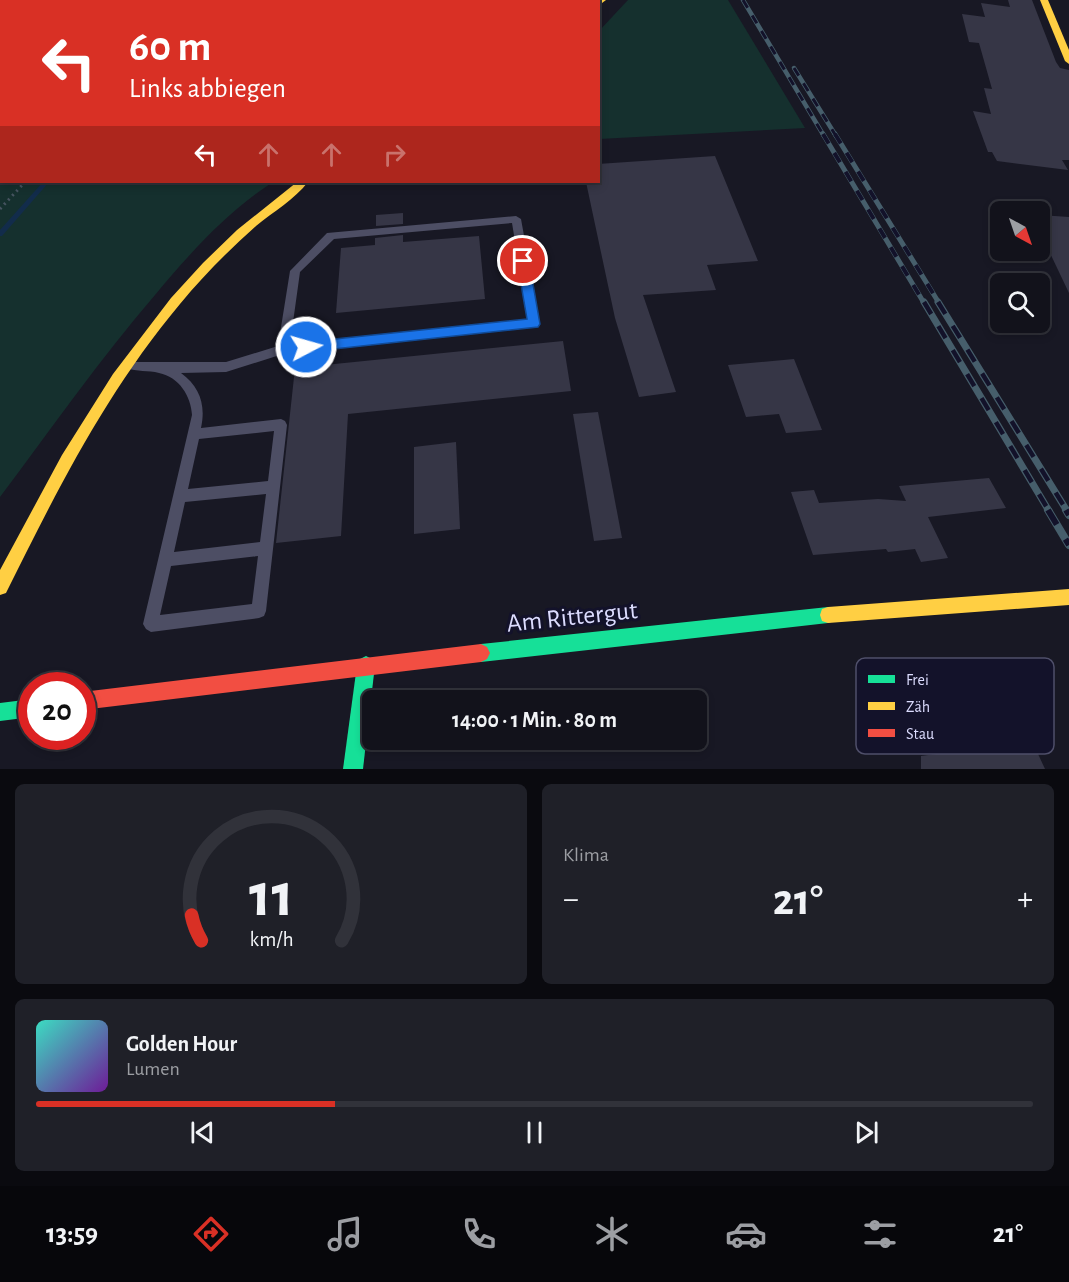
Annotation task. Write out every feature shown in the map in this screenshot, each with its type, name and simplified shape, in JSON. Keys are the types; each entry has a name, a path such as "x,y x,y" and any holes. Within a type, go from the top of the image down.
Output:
{"street":[{"path":"1044,0 1069,61"},
{"path":"0,587 75,442 127,364 170,309 219,255 259,216 302,183"},
{"name":"Am Rittergut","path":"96,699 366,665 801,617 1069,597"},
{"path":"353,769 366,665"},
{"path":"0,712 18,710"}],"lane":[{"path":"127,364 163,368 226,366 283,350 534,324 516,219 331,236 295,271 283,350"},
{"path":"163,368 186,383 196,397 198,415 151,624 259,611 281,425 194,434"},
{"path":"179,496 273,487"},
{"path":"165,560 266,549"}],"path":[{"path":"0,209 24,183"}],"green space":[{"path":"628,0 728,0 805,128 600,139 600,30"},
{"path":"0,183 272,183 240,206 168,279 95,369 0,497"}],"building":[{"path":"1008,0 1032,0 1056,62 1060,68 1069,70 1069,160 1062,160 1068,170 997,161 992,152 988,152 973,111 991,114 984,88 992,89 979,43 969,42 962,14 985,17 981,3 1010,7"},
{"path":"715,156 758,261 707,265 716,290 643,295 676,392 639,397 615,318 586,183 600,183 600,164"},
{"path":"403,213 403,224 376,226 376,215"},
{"path":"1050,216 1069,217 1069,293 1050,253"},
{"path":"403,235 403,242 479,236 485,299 336,313 341,248 375,245 375,238"},
{"path":"563,341 571,391 348,414 341,536 276,543 295,368"},
{"path":"794,359 822,430 786,433 779,414 746,417 728,365"},
{"path":"598,412 622,538 594,541 573,414"},
{"path":"456,442 460,529 414,534 414,447"},
{"path":"989,478 1006,508 928,517 948,558 921,562 915,549 813,555 791,492 814,490 819,503 878,499 906,501 899,486"},
{"path":"1038,754 1045,769 921,769 921,756"}],"waterway":[{"path":"0,234 45,183"}],"railway":[{"path":"743,0 824,136"},
{"path":"794,68 836,136"},
{"path":"823,134 924,303"},
{"path":"835,134 939,303"},
{"path":"924,302 1049,511"},
{"path":"938,302 1067,511"},
{"path":"1048,510 1069,545"},
{"path":"1066,510 1069,515"}],"traffic: fast":[{"path":"481,653 828,615"},
{"path":"353,769 366,665"},
{"path":"0,712 18,710"}],"traffic: slow":[{"path":"1044,0 1069,61"},
{"path":"0,587 67,460 117,378 145,339 218,255 302,183"},
{"path":"828,615 1069,597"}],"traffic: jam":[{"path":"96,699 481,653"}],"route":[{"path":"306,347 534,324 523,261"}]}
